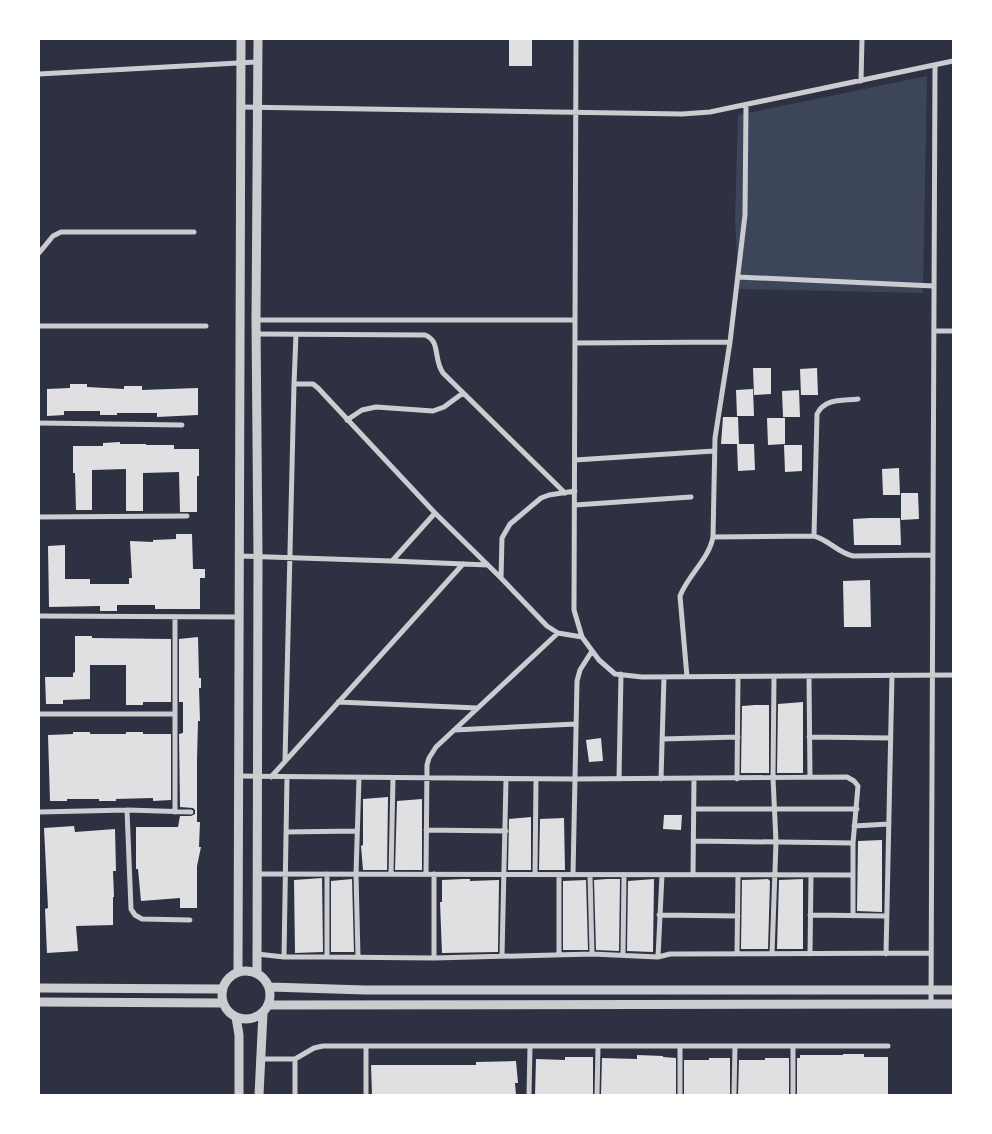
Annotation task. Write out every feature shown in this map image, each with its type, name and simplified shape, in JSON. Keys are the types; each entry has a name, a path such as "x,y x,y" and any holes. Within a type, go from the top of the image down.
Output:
{"street":[{"path":"238,972 241,39"},
{"path":"257,973 258,557 256,320 258,39"},
{"path":"576,39 574,610 582,637 599,660 615,674 664,677 809,677 953,674"},
{"path":"861,81 862,39"},
{"path":"241,108 682,114 746,106 953,61"},
{"path":"39,74 258,62"},
{"path":"931,1004 935,66"},
{"path":"687,677 680,596 683,588 706,555 713,537 714,451 730,342 745,215 746,106"},
{"path":"39,253 53,236 61,232 194,232"},
{"path":"738,277 934,286"},
{"path":"256,320 575,320"},
{"path":"39,326 206,326"},
{"path":"934,331 953,331"},
{"path":"257,334 425,335 434,341 438,367 565,493"},
{"path":"285,761 296,334"},
{"path":"575,343 730,342"},
{"path":"294,384 313,384 435,513 501,578 546,626 558,633 582,637"},
{"path":"348,420 362,410 376,407 433,411 444,407 464,393"},
{"path":"814,536 817,414 820,408 827,402 858,399"},
{"path":"39,424 182,424"},
{"path":"575,460 714,451"},
{"path":"501,578 502,538 510,524 541,498 575,492"},
{"path":"574,505 691,497"},
{"path":"392,561 435,513"},
{"path":"39,517 187,516"},
{"path":"713,537 814,536 825,540 846,555 933,555"},
{"path":"240,556 488,565"},
{"path":"271,777 463,564"},
{"path":"39,616 240,617"},
{"path":"175,617 175,812"},
{"path":"426,874 427,765 436,747 558,633"},
{"path":"573,875 577,681 580,670 592,651"},
{"path":"619,779 621,674"},
{"path":"886,954 892,675"},
{"path":"661,779 664,677"},
{"path":"737,779 738,677"},
{"path":"772,954 776,842 773,778 774,677"},
{"path":"809,677 810,778"},
{"path":"338,702 478,708"},
{"path":"39,714 175,714"},
{"path":"454,730 576,724"},
{"path":"662,739 738,737"},
{"path":"809,737 891,738"},
{"path":"240,776 506,779 847,777 858,786 853,843 852,916"},
{"path":"284,957 287,777"},
{"path":"358,778 356,874 358,957"},
{"path":"391,874 393,778"},
{"path":"694,778 694,875"},
{"path":"502,956 506,779"},
{"path":"535,874 536,779"},
{"path":"694,809 857,809"},
{"path":"127,810 131,908 135,915 142,919 190,920"},
{"path":"39,812 127,810 190,812"},
{"path":"854,826 889,824"},
{"path":"426,830 506,831"},
{"path":"286,832 357,831"},
{"path":"694,841 853,843"},
{"path":"256,874 852,875"},
{"path":"327,874 327,957"},
{"path":"434,874 434,958"},
{"path":"559,875 559,954"},
{"path":"590,875 592,954"},
{"path":"658,957 662,875"},
{"path":"737,954 738,875"},
{"path":"810,954 811,875"},
{"path":"623,954 624,876"},
{"path":"659,915 738,916"},
{"path":"810,915 886,916"},
{"path":"256,954 284,957 434,958 559,954 623,954 658,957 670,954 931,953"},
{"path":"259,1095 259,1059 265,1009 271,996 270,987 265,978 248,970 238,972 230,977 224,984 222,994 223,1003 228,1011 236,1017 245,1020 254,1018 265,1009 314,1004 953,1004"},
{"path":"270,987 365,990 953,990"},
{"path":"39,988 223,989"},
{"path":"39,1002 223,1003"},
{"path":"236,1017 239,1035 239,1095"},
{"path":"259,1059 295,1059 314,1048 366,1046 888,1046"},
{"path":"366,1046 366,1095"},
{"path":"529,1095 530,1046"},
{"path":"597,1095 598,1046"},
{"path":"680,1046 680,1095"},
{"path":"734,1095 735,1046"},
{"path":"793,1046 793,1095"},
{"path":"295,1059 295,1095"}],"shaded area":[{"path":"927,76 923,293 739,289 735,222 738,115"}],"building":[{"path":"509,39 532,39 532,66 509,66"},
{"path":"753,368 771,368 771,394 754,395"},
{"path":"817,368 818,395 801,395 800,369"},
{"path":"70,384 87,384 87,387 124,389 124,386 142,386 142,390 198,388 198,415 157,417 157,413 100,415 100,411 64,411 64,415 47,416 47,389 70,388"},
{"path":"753,389 754,416 737,416 736,390"},
{"path":"799,390 800,417 783,417 782,391"},
{"path":"723,417 738,417 739,444 721,444"},
{"path":"767,418 785,418 785,444 768,445"},
{"path":"120,442 120,444 174,445 174,449 199,449 197,512 180,512 179,472 143,473 143,511 126,511 126,469 92,470 92,510 76,510 73,446 103,446 103,443"},
{"path":"737,444 754,444 755,470 738,471"},
{"path":"784,445 802,445 802,471 785,472"},
{"path":"899,468 900,495 883,495 882,469"},
{"path":"901,493 918,493 919,519 901,520"},
{"path":"900,518 901,545 854,545 853,519"},
{"path":"176,534 192,534 193,569 205,569 205,578 200,578 200,609 155,609 155,605 117,605 117,611 100,611 100,606 49,607 48,546 65,545 65,579 90,579 90,584 129,584 129,578 132,578 130,541 153,542 153,540 176,539"},
{"path":"870,580 871,627 844,627 843,581"},
{"path":"75,636 171,639 171,702 143,702 143,705 126,705 126,665 90,665 90,699 63,700 63,704 46,704 45,677 73,677 75,672"},
{"path":"198,637 201,688 199,688 200,721 198,721 197,822 200,822 199,847 201,847 197,866 197,908 180,908 180,898 141,901 138,869 136,869 136,827 178,827 180,816 195,814 193,808 180,807 179,734 183,733 183,702 179,702 179,639"},
{"path":"803,702 803,773 777,773 778,704"},
{"path":"769,705 769,773 741,773 742,706"},
{"path":"73,732 90,732 90,734 143,732 143,734 171,734 171,800 153,801 153,798 116,799 116,801 67,799 67,801 50,801 48,735 73,734"},
{"path":"601,738 603,761 589,762 586,740"},
{"path":"388,797 387,870 363,870 361,846 363,845 363,799"},
{"path":"422,799 422,870 395,870 397,801"},
{"path":"664,815 682,815 681,830 663,829"},
{"path":"531,817 531,870 508,870 509,819"},
{"path":"564,818 565,870 539,870 540,819"},
{"path":"74,826 75,832 115,829 116,871 113,871 113,925 76,926 78,951 47,953 45,909 48,908 44,828"},
{"path":"882,840 882,912 857,911 858,841"},
{"path":"322,878 323,952 295,953 294,880"},
{"path":"352,879 354,952 331,952 331,881"},
{"path":"470,879 470,881 499,880 498,952 442,953 440,902 442,902 442,880"},
{"path":"620,879 619,951 596,950 594,880"},
{"path":"654,879 653,952 627,951 628,881"},
{"path":"768,879 770,881 768,949 741,949 742,880"},
{"path":"803,879 803,949 777,949 779,880"},
{"path":"586,880 588,950 563,950 563,881"},
{"path":"864,1054 864,1057 888,1057 888,1095 797,1095 797,1058 800,1058 800,1055"},
{"path":"637,1055 676,1058 676,1095 601,1095 602,1058 637,1059"},
{"path":"565,1057 593,1057 593,1095 535,1095 536,1059 565,1060"},
{"path":"709,1058 730,1058 730,1095 684,1095 684,1060 709,1060"},
{"path":"765,1058 789,1058 789,1095 738,1095 739,1060 765,1060"},
{"path":"516,1061 518,1083 515,1083 516,1095 372,1095 371,1065 476,1065 476,1062"}]}
